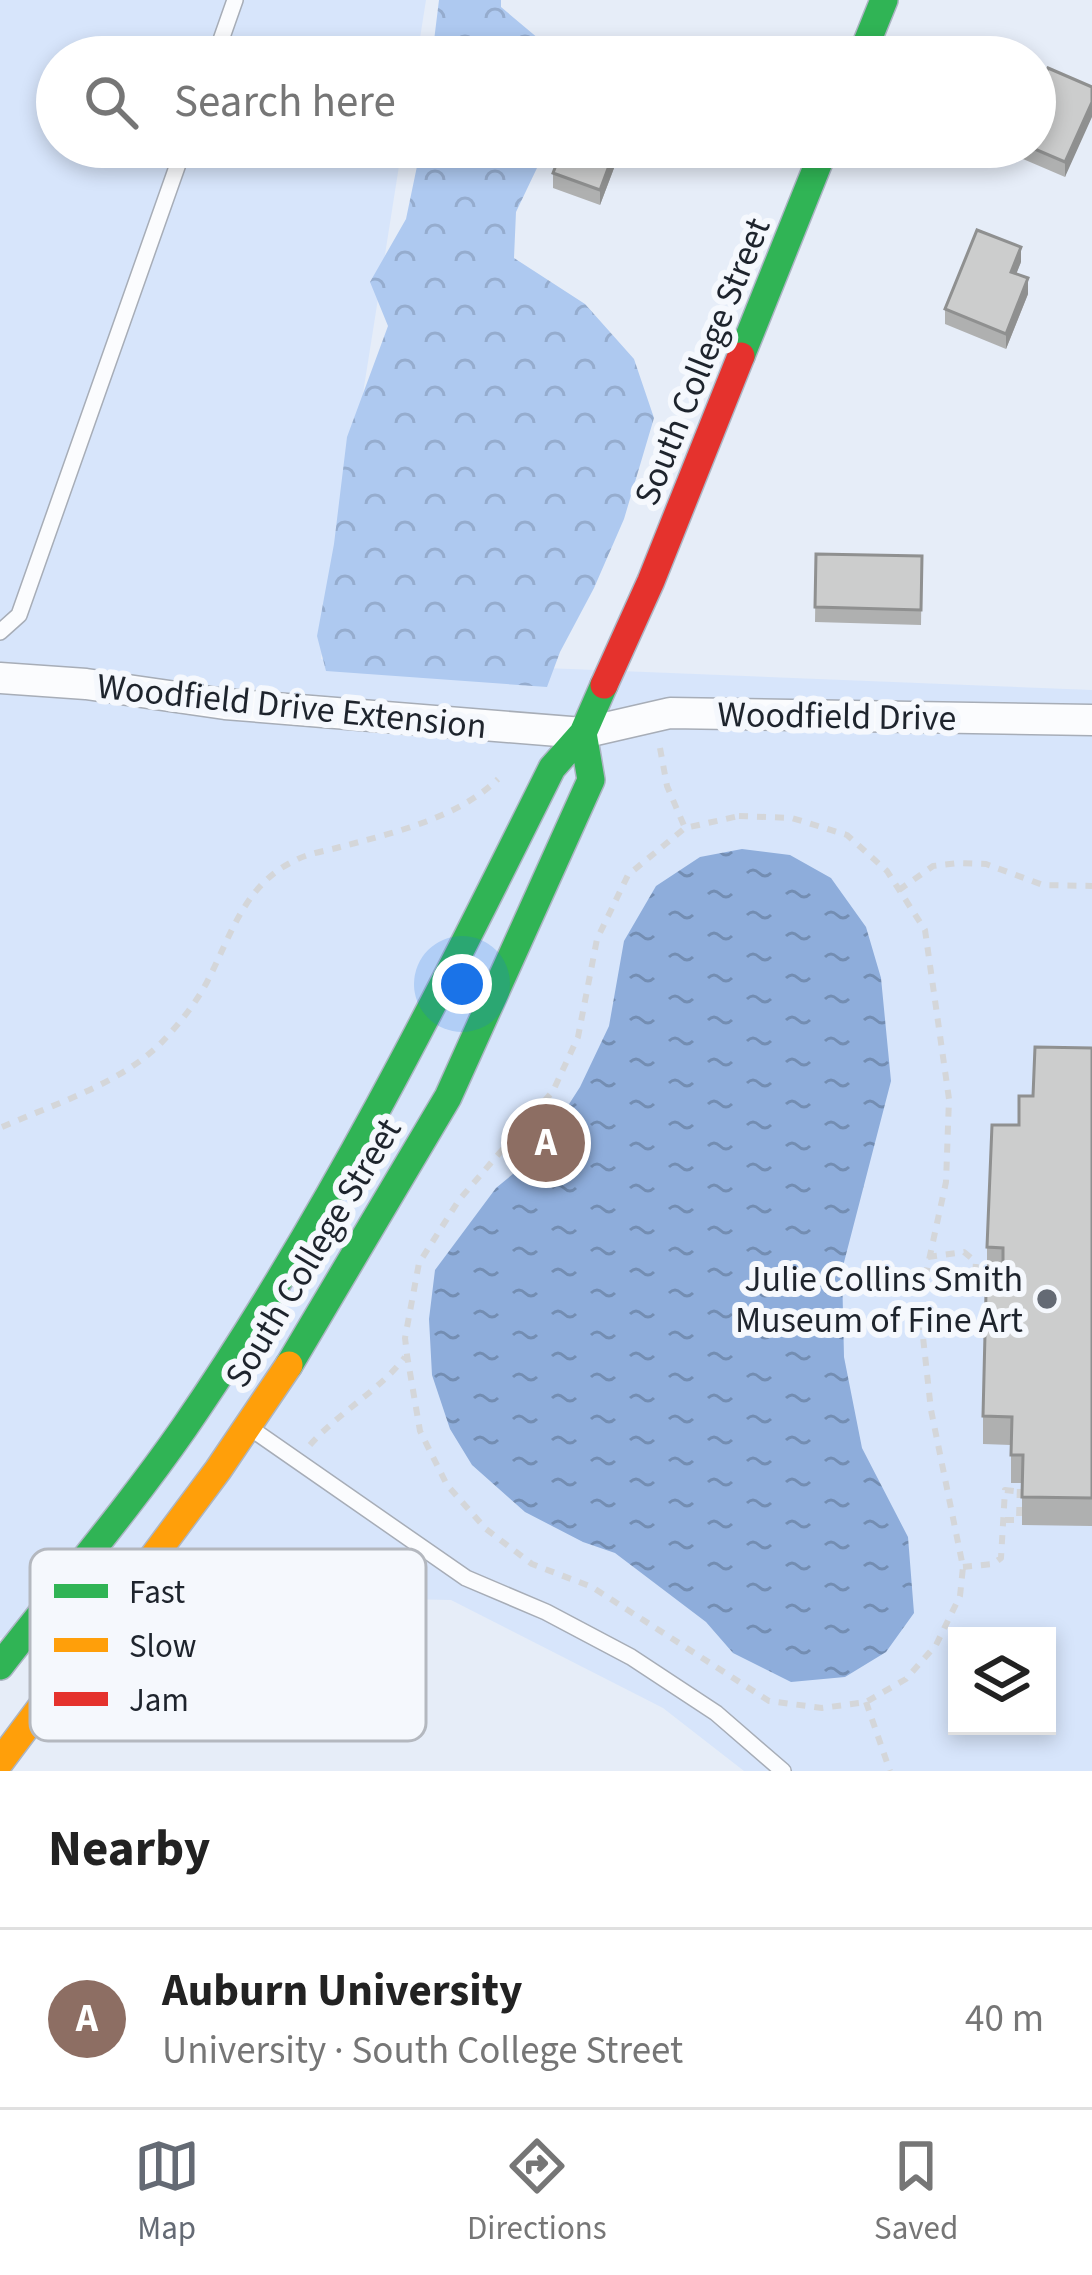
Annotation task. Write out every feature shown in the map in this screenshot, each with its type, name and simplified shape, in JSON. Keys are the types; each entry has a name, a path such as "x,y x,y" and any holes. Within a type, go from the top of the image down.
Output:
{"main road":[{"path":"869,36 884,0"},
{"name":"South College Street","path":"91,1549 209,1400 416,1042 552,768 584,733 651,580 817,168"},
{"name":"South College Street","path":"153,1549 246,1416 296,1354 448,1097 591,780 584,733"},
{"name":"South College Street","path":"0,1666 30,1627"},
{"name":"South College Street","path":"0,1762 30,1720"}],"street":[{"name":"Woodfield Drive Extension","path":"0,678 86,684 225,704 584,733"},
{"name":"Woodfield Drive","path":"584,733 670,712 1092,720"}],"lane":[{"path":"222,36 235,0"},
{"path":"0,632 19,615 177,168"},
{"path":"242,1336 242,1365"},
{"path":"246,1416 466,1578 546,1612 631,1657 716,1713 783,1771"}],"path":[{"path":"660,748 667,786 685,828"},
{"path":"2,1127 129,1068 159,1045 205,986 237,912 280,871 296,860 450,811 481,796 498,779"},
{"path":"739,816 792,818 847,835 887,871 925,931 949,1099 946,1182 922,1292 927,1374 963,1567 960,1596 936,1645 906,1679 866,1702 797,1708 769,1701 592,1587 532,1564 486,1529 447,1485 420,1431 405,1338 419,1263 459,1200 553,1091 578,1037 597,939 628,875 685,828 739,816"},
{"path":"899,890 933,866 959,863 986,864 1042,885 1092,886"},
{"path":"928,1257 964,1252 976,1262 975,1276"},
{"path":"308,1448 360,1397 390,1377 406,1355"},
{"path":"963,1567 993,1564 1001,1558 1005,1490 1014,1490 1017,1483 1018,1520 1004,1520"},
{"path":"866,1702 890,1771"}],"shaded area":[{"path":"0,0 426,0 420,36 36,36 36,168 399,168 321,659 1092,690 1092,1771 744,1771 663,1708 451,1600 426,1599 426,1549 30,1549 30,1634 0,1638"}],"green space":[{"path":"439,0 501,0 501,7 535,36 435,36"},
{"path":"417,168 537,168 516,212 514,258 585,304 634,359 654,418 624,519 547,687 326,671 317,636 347,437 388,326 370,282 406,219"}],"water":[{"path":"742,849 790,855 831,878 866,927 881,978 891,1081 842,1270 844,1357 862,1448 908,1537 914,1613 886,1652 845,1677 791,1682 733,1653 706,1622 615,1553 525,1512 472,1465 450,1429 432,1375 429,1319 435,1270 496,1188 537,1154 580,1087 609,1026 624,941 656,886 700,857"}],"building":[{"path":"1056,71 1092,87 1092,102 1065,162 1056,158"},
{"path":"555,168 608,168 600,190 553,173"},
{"path":"977,230 1021,247 1011,272 1028,278 1006,334 945,309"},
{"path":"816,554 922,556 921,610 815,607"},
{"name":"Julie Collins Smith Museum of Fine Art","path":"1035,1047 1092,1048 1092,1498 1022,1497 1023,1455 1011,1455 1012,1417 983,1416 986,1293 1003,1293 1003,1248 987,1247 992,1125 1019,1125 1019,1096 1033,1096"}],"traffic: fast":[{"path":"869,36 884,0"},
{"path":"741,356 817,168"},
{"path":"93,1549 184,1428 286,1269 424,1021 552,768 583,733 604,685"},
{"path":"289,1365 448,1097 591,780 583,733"},
{"path":"0,1666 30,1628"}],"traffic: slow":[{"path":"159,1549 289,1365"},
{"path":"0,1762 30,1722"}],"traffic: jam":[{"path":"604,685 741,356"}],"place":[{"name":"Auburn University","path":"546,1143"},
{"name":"Julie Collins Smith Museum of Fine Art","path":"1047,1299"}]}
